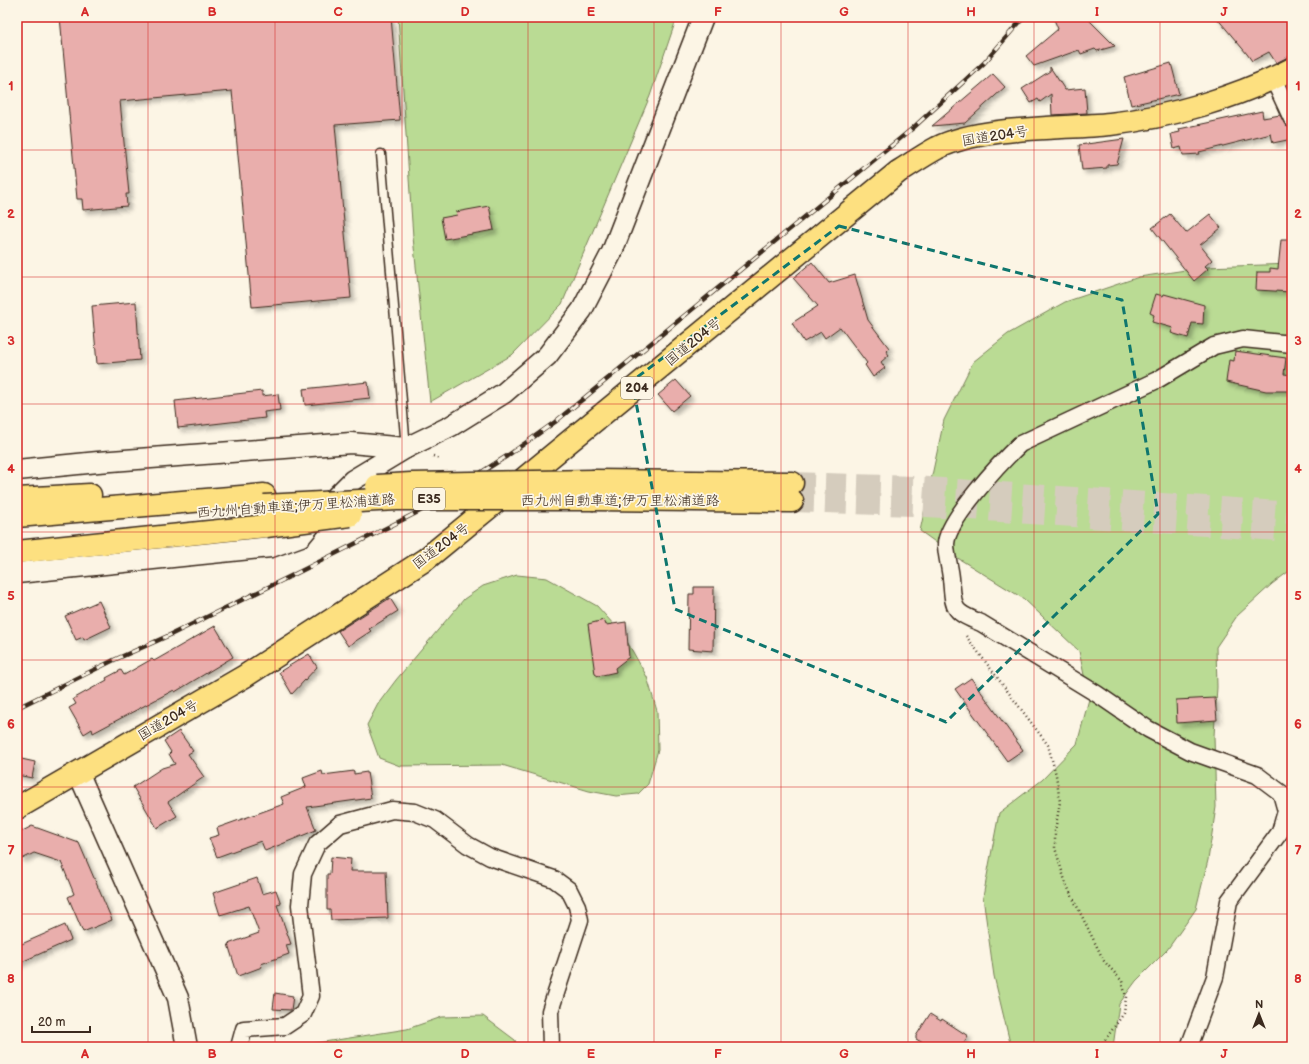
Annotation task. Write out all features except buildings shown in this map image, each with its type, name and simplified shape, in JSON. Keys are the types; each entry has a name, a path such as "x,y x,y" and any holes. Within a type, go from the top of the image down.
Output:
{"highway":[{"name":"国道204号","path":"17,808 245,676 426,559 497,503 898,172 938,148 966,138 1001,132 1112,124 1174,112 1232,96 1283,74"},
{"name":"西九州自動車道;伊万里松浦道路","path":"17,528 265,509 411,484 594,490 792,492"},
{"path":"17,499 113,494 265,509 405,508 594,490"},
{"name":"西九州自動車道;伊万里松浦道路","path":"17,516 265,509"},
{"path":"17,552 265,509"}],"street":[{"path":"17,573 270,547 301,536 320,513 352,480 406,448 451,426 504,393 547,356 582,310 612,252 703,17"},
{"path":"1283,74 1292,119"},
{"path":"1189,1047 1215,977 1229,901 1280,832 1286,811 1281,793 1257,776 1190,751 1148,729 1097,694 981,623 960,615 953,603 946,544 953,522 1002,462 1020,444 1157,380 1214,346 1243,339 1292,344"},
{"path":"17,470 98,462 351,443 406,448"},
{"path":"78,772 178,998 187,1047"},
{"path":"239,1047 244,1028 284,1026 303,1014 311,996 300,905 303,874 317,844 340,824 392,810 415,812 435,820 468,845 490,856 554,879 569,890 577,906 580,920 550,1011 551,1047"}],"lane":[{"path":"381,154 406,448"}],"path":[{"path":"960,615 966,636 1048,745 1056,775 1060,802 1055,831 1055,848 1066,884 1104,961 1122,981 1126,997 1124,1012 1100,1047"}],"highlighted area":[{"path":"839,226 1122,300 1158,514 946,722 675,609 632,381"}],"green space":[{"path":"398,17 677,17 650,96 562,304 512,355 430,402 413,237"},
{"path":"1292,264 1292,569 1272,584 1237,616 1216,647 1217,687 1214,736 1216,807 1208,860 1196,909 1167,950 1136,981 1119,1004 1113,1047 1011,1047 994,976 983,897 999,813 1042,780 1077,744 1089,699 1079,651 1024,599 956,557 920,531 944,420 973,362 1008,334 1065,302 1139,277 1206,267"},
{"path":"517,575 547,578 597,606 624,636 647,677 657,711 658,750 648,784 638,794 616,796 589,791 502,765 400,766 379,758 367,725 378,704 396,680 464,599 483,586"},
{"path":"483,1016 515,1040 517,1047 292,1047 407,1029 442,1017"}],"tunnel":[{"path":"792,483 915,487 1292,513"},
{"path":"792,501 914,505 1292,531"}],"railway":[{"path":"17,708 295,574 422,510 507,456 555,422 913,128 984,63 1024,17"}]}
